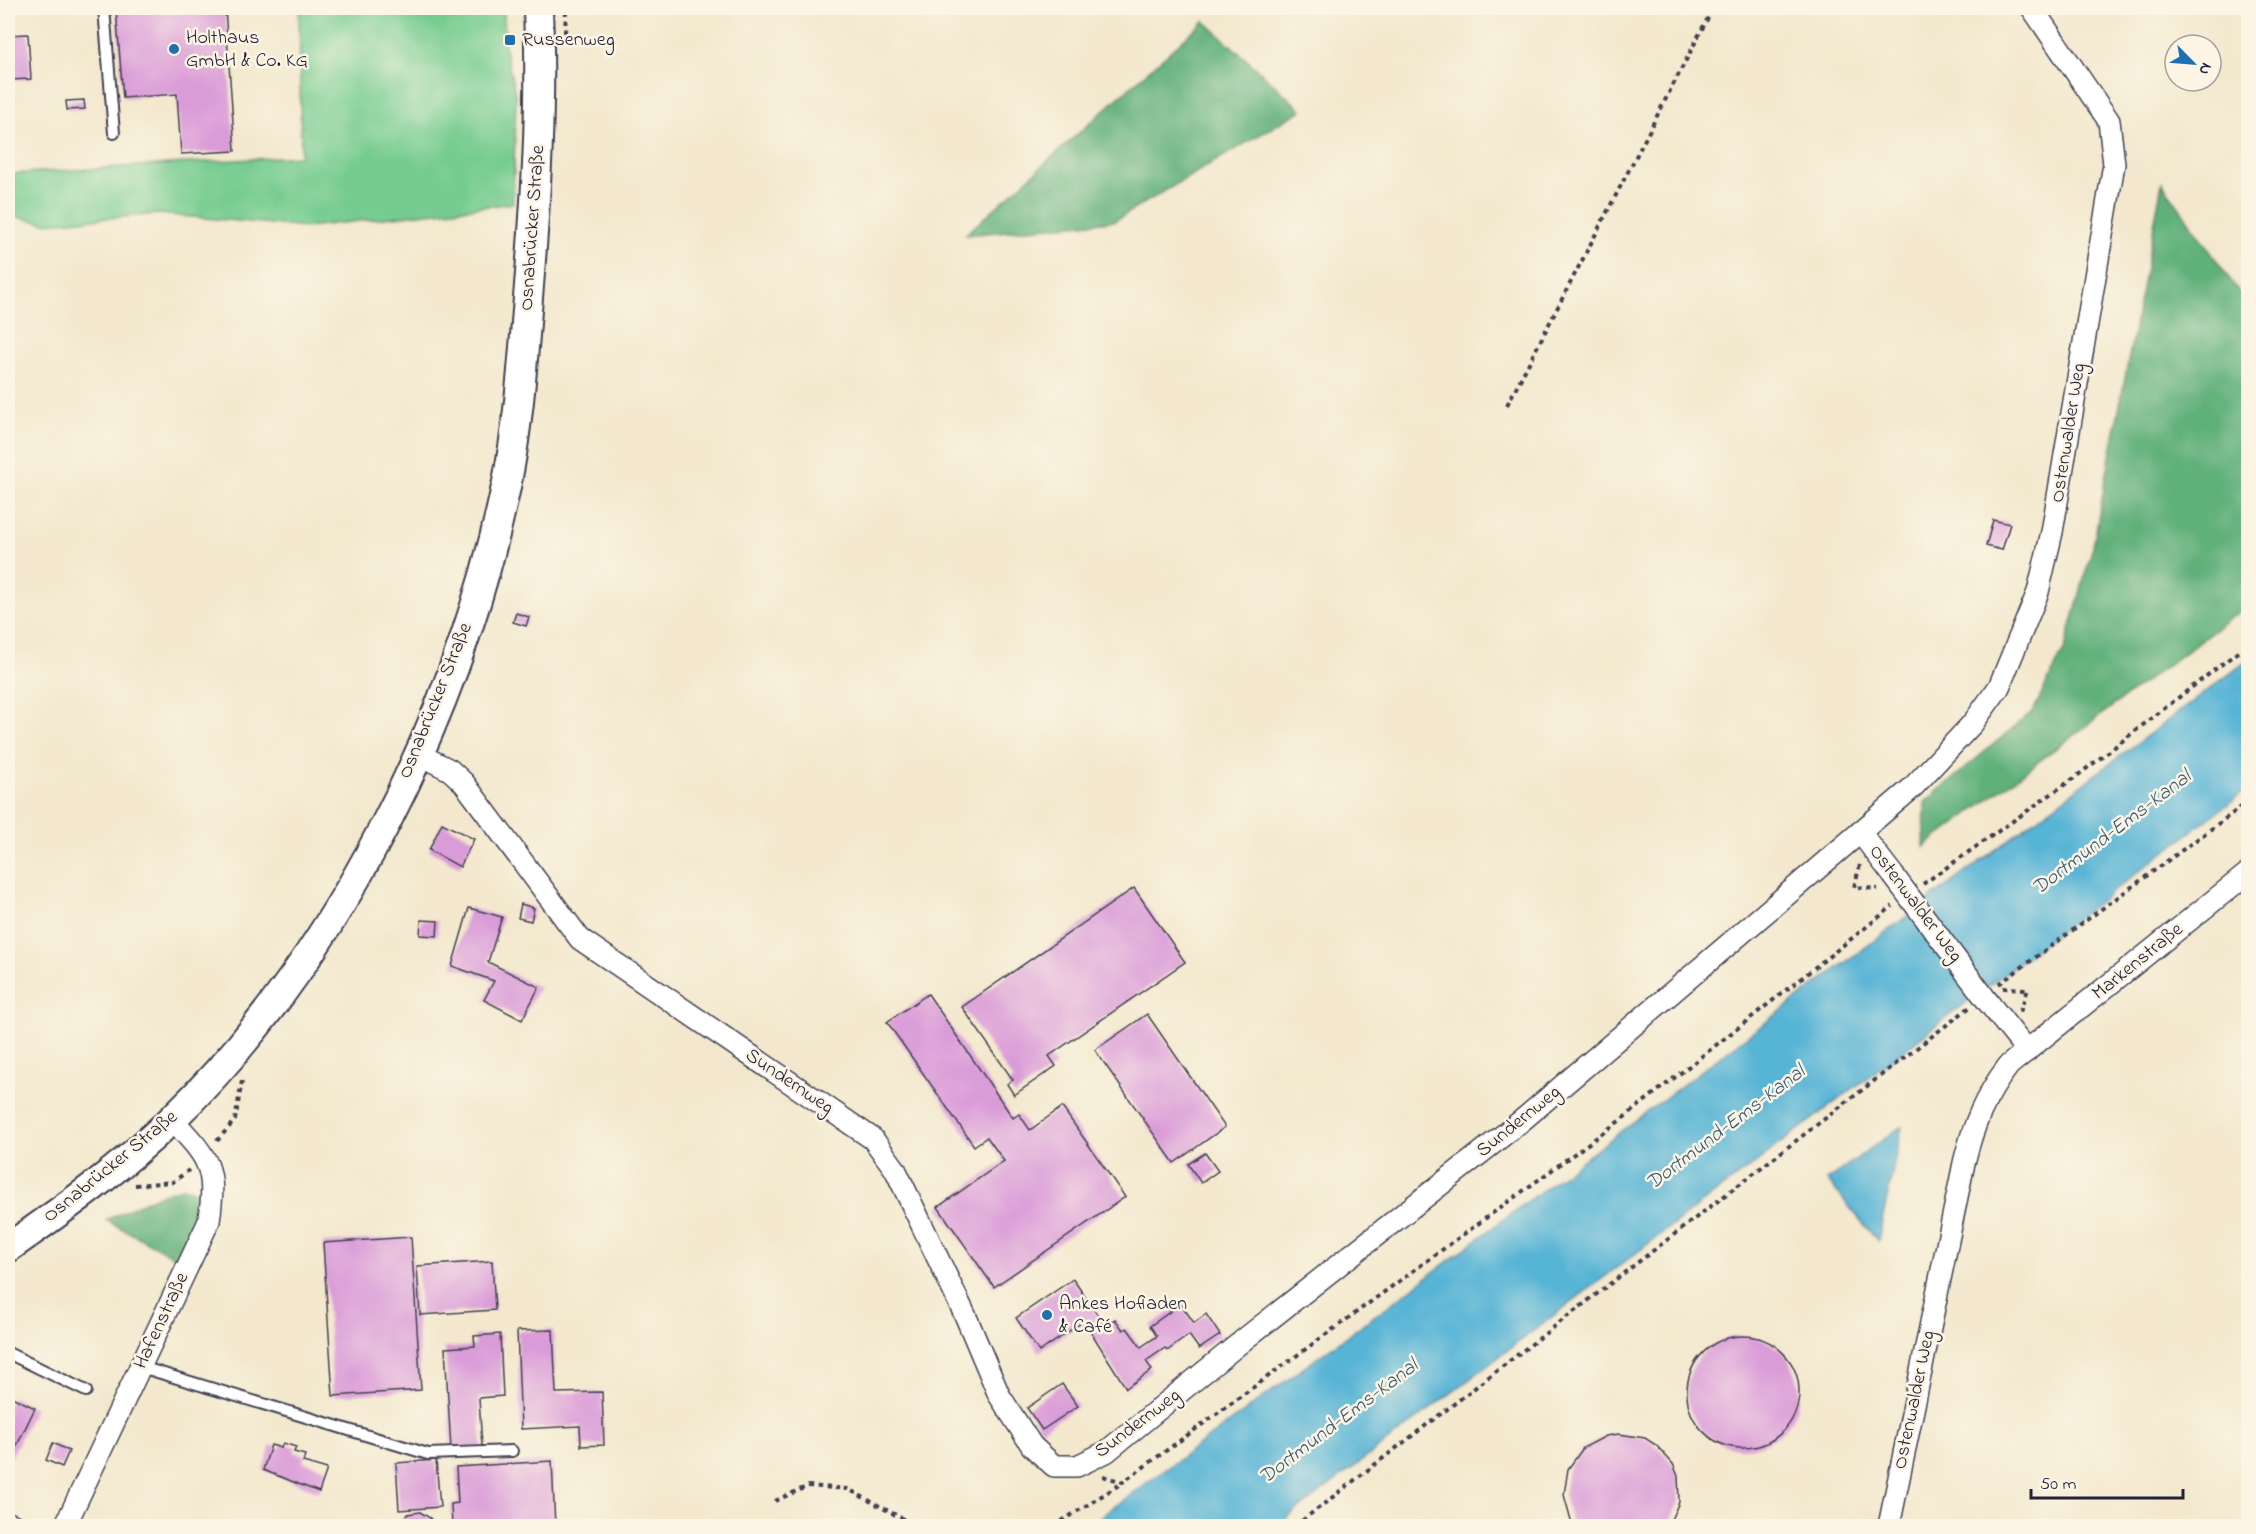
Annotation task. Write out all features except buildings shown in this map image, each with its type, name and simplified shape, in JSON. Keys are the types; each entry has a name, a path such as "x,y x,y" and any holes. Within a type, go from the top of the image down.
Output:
{"main road":[{"name":"Osnabrücker Straße","path":"8,1248 54,1215 172,1119 241,1043 316,943 356,876 418,754 446,689 477,596 507,482 518,407 541,114 538,8"}],"street":[{"name":"Ostenwalder Weg","path":"1889,1527 1971,1134 1992,1087 2009,1065 2027,1050 1860,832 1941,760 1999,687 2038,592 2052,532 2114,164 2109,121 2032,8"},
{"name":"Sundernweg","path":"418,754 450,770 464,783 580,939 873,1139 895,1169 966,1317 999,1395 1032,1446 1054,1466 1077,1466 1106,1452 1245,1338 1511,1130 1860,832"},
{"name":"Markenstraße","path":"2027,1050 2248,873"},
{"name":"Hafenstraße","path":"65,1527 209,1221 214,1190 204,1154 172,1119"},
{"path":"8,1523 15,1527"}],"lane":[{"path":"104,8 114,133"},
{"path":"8,1353 86,1391"},
{"path":"141,1367 428,1454 512,1451"}],"path":[{"path":"1506,405 1713,8"},
{"path":"1914,890 2077,776 2248,644"},
{"path":"1295,1527 1987,997 2248,802"},
{"path":"1854,887 1861,863"},
{"path":"1054,1527 1123,1482 1622,1119 1895,904"},
{"path":"1987,997 2028,988 2019,1015"},
{"path":"1077,1466 1123,1482"},
{"path":"775,1501 808,1486 848,1490 916,1527"}],"green space":[{"path":"299,8 504,8 505,48 516,97 513,203 307,227 159,214 45,223 8,215 8,174 301,156"},
{"path":"1204,21 1302,110 1114,221 965,235"},
{"path":"2162,183 2248,305 2248,605 1924,847 1925,802 2033,711 2065,648 2093,546"},
{"path":"185,1187 195,1192 196,1213 180,1260 106,1220 159,1195"}],"water":[{"name":"Dortmund-Ems-Kanal","path":"2248,660 2248,789 1276,1526 1088,1526 1403,1295"},
{"path":"1902,1126 1878,1241 1827,1180"}],"place":[{"name":"Russenweg","path":"510,40"},
{"name":"Holthaus GmbH & Co. KG","path":"174,49"},
{"name":"Ankes Hofladen & Café","path":"1047,1315"}]}
